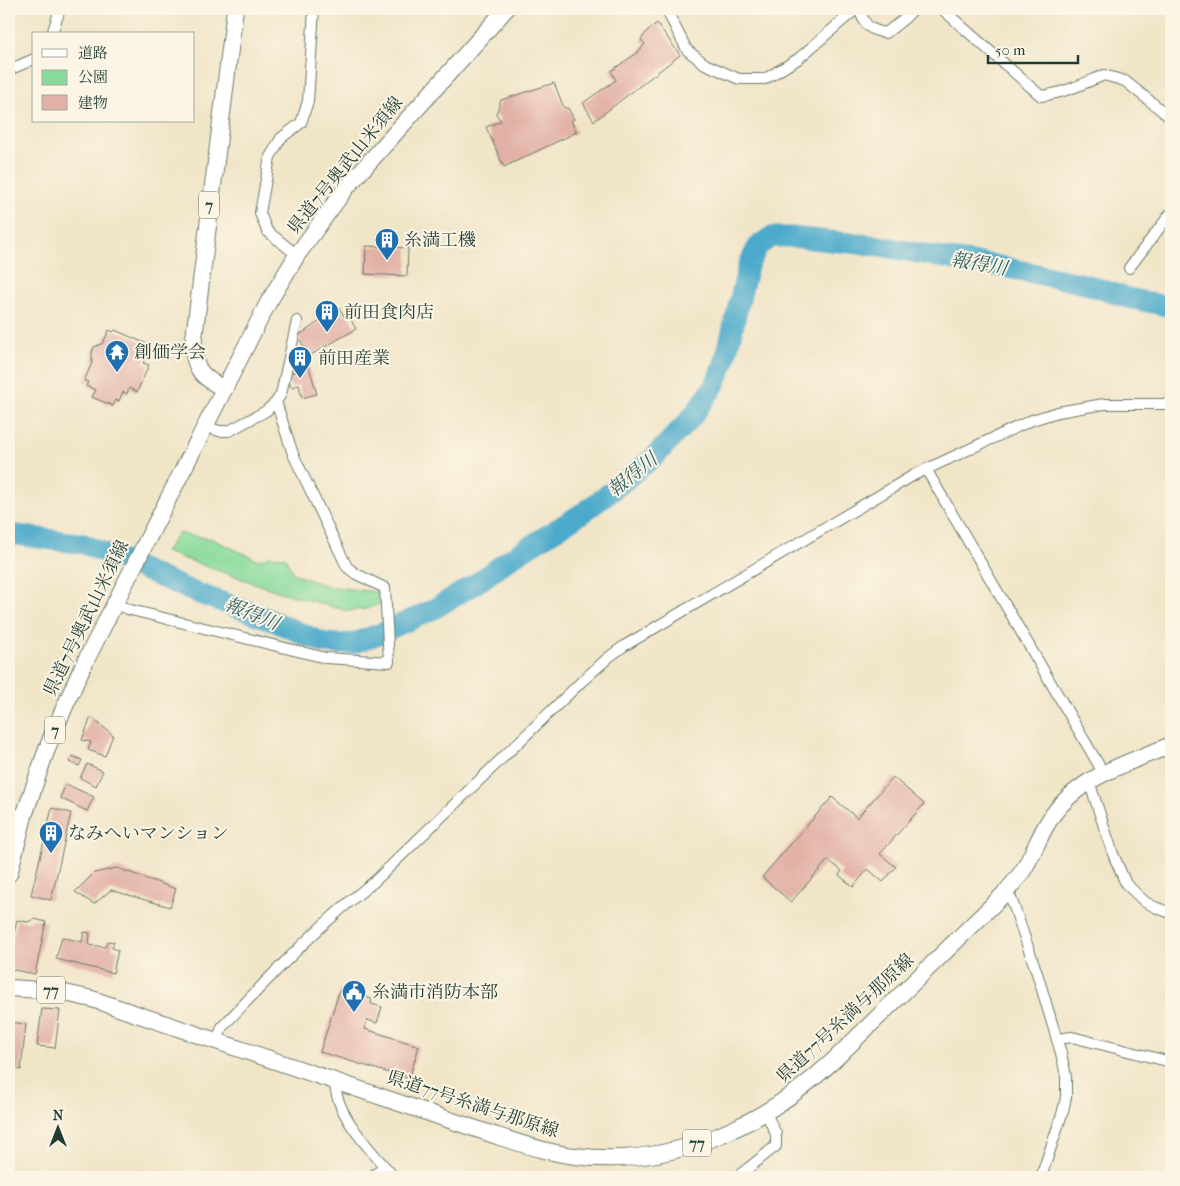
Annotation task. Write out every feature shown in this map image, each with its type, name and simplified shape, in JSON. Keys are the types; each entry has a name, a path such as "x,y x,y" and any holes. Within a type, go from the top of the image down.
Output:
{"main road":[{"name":"7","path":"224,389 203,375 194,357 193,346 235,9"},
{"name":"県道7号奥武山米須線","path":"9,874 16,814 82,668 268,303 297,255 346,188 506,9"},
{"name":"県道77号糸満与那原線","path":"9,988 74,994 550,1152 584,1157 631,1157 674,1150 719,1135 766,1113 820,1073 1005,893 1023,871 1047,823 1076,789 1096,777 1171,745"}],"street":[{"path":"53,32 60,9"},
{"path":"297,255 267,231 260,213 270,157 281,138 301,123 308,101 314,9"},
{"path":"666,9 687,50 705,64 739,79 765,79 798,59 858,9 863,22 874,30 886,33 914,9"},
{"path":"942,9 1041,96 1057,94 1104,75 1125,82 1171,118"},
{"path":"9,70 32,60"},
{"path":"1129,268 1171,213"},
{"path":"205,426 229,432 266,411 276,402 281,394 297,321"},
{"path":"116,598 131,610 326,658 389,662 385,588 356,574 347,567 293,454 276,402"},
{"path":"217,1041 222,1028 263,984 609,657 654,628 926,469 1032,420 1058,412 1104,404 1171,404"},
{"path":"926,469 1096,777 1113,854 1126,884 1145,902 1171,913"},
{"path":"1005,893 1011,898 1057,1039 1066,1076 1066,1097 1041,1177"},
{"path":"1057,1039 1072,1037 1171,1062"},
{"path":"335,1081 335,1090 343,1110 368,1147 394,1177"},
{"path":"737,1177 776,1146 776,1134 766,1113"},
{"path":"371,1177 385,1167"}],"green space":[{"path":"178,533 212,539 258,560 270,556 285,557 294,574 327,586 377,592 382,603 366,609 347,611 280,592 165,552"}],"building":[{"path":"657,23 680,55 594,121 583,103 616,80 611,71 637,53 645,44 641,40 647,31"},
{"path":"554,83 564,108 568,108 574,119 571,121 577,132 504,167 486,127 501,121 496,114 501,100"},
{"name":"糸満工機","path":"366,246 408,248 407,276 365,274"},
{"name":"前田食肉店","path":"339,308 344,316 347,313 356,329 309,356 298,336"},
{"name":"創価学会","path":"109,330 113,332 115,330 147,344 143,354 147,355 143,363 149,365 137,392 129,388 127,394 123,392 119,401 116,400 113,406 92,397 96,390 86,386 88,382 84,381 92,363 94,347 103,343"},
{"name":"前田産業","path":"309,367 317,394 302,398 299,385 291,387 287,374"},
{"path":"91,717 113,735 105,756 88,750 91,742 82,740"},
{"path":"72,756 82,760 79,766 69,762"},
{"path":"87,764 103,771 96,786 80,778"},
{"path":"893,777 924,804 880,854 896,867 883,882 868,869 853,887 839,875 842,871 828,860 791,902 762,877 832,797 857,818"},
{"path":"66,784 94,797 87,811 60,798"},
{"name":"なみへいマンション","path":"52,808 71,813 51,900 31,895"},
{"path":"117,868 176,889 170,907 111,890 94,904 75,892 94,873"},
{"path":"35,919 46,922 35,974 9,969 9,956 17,920 27,922"},
{"path":"84,932 90,933 89,945 105,947 108,941 114,942 112,948 118,950 113,973 56,959 62,937 82,942"},
{"path":"340,989 372,999 371,1004 382,1007 377,1023 367,1020 365,1029 419,1046 409,1079 320,1052"},
{"path":"42,1009 60,1010 55,1048 37,1046"},
{"path":"9,1022 26,1024 21,1070 9,1068"}],"waterway":[{"name":"報得川","path":"9,534 84,544 194,592 266,618 324,643 354,643 434,609 480,581 508,560 584,512 655,456 692,417 714,386 724,364 748,266 758,246 771,237 792,237 879,246 994,265 1085,284 1128,298 1171,307"}],"place":[{"name":"糸満工機","path":"387,261"},
{"name":"前田食肉店","path":"327,333"},
{"name":"創価学会","path":"117,373"},
{"name":"前田産業","path":"300,379"},
{"name":"なみへいマンション","path":"51,854"},
{"name":"糸満市消防本部","path":"354,1013"}]}
